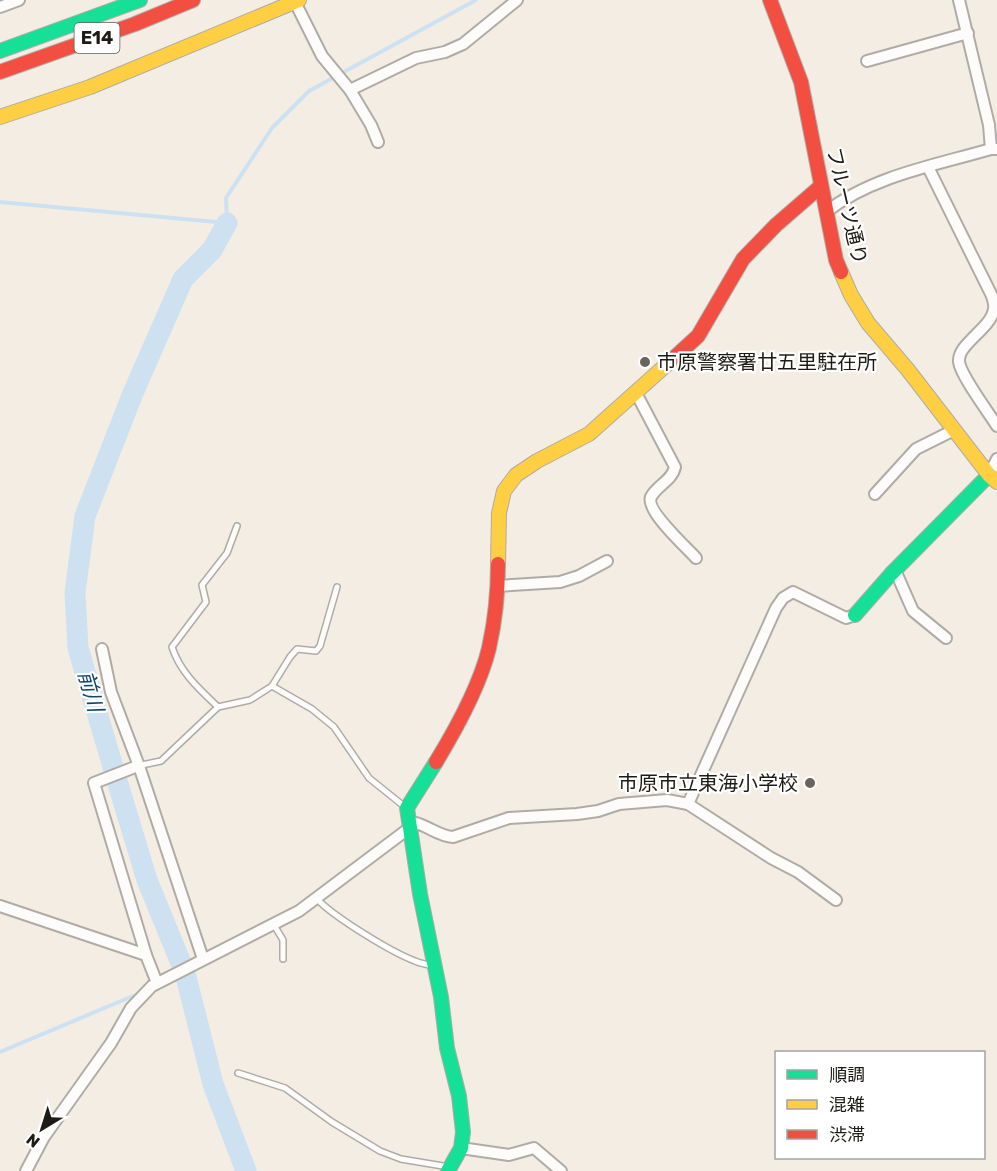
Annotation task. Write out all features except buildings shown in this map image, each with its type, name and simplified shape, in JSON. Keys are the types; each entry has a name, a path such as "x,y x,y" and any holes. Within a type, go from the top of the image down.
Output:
{"main road":[{"name":"E14","path":"0,51 140,0"},
{"name":"E14","path":"0,72 135,24 193,0"},
{"name":"フルーツ通り","path":"770,0 801,82 836,260 851,295 868,323 993,479"},
{"path":"0,117 90,87 296,1"},
{"path":"450,1169 461,1148 463,1132 459,1096 447,1048 407,807 449,741 470,700 489,649 498,586 499,513 504,491 516,476 537,461 589,434 698,336 743,259 776,225 821,186"},
{"path":"855,615 895,570 993,479"}],"street":[{"path":"0,7 19,0"},
{"path":"350,90 416,58 445,52 463,44 517,0"},
{"path":"826,212 840,201 870,187 928,167 994,149 959,0"},
{"path":"296,1 322,56 350,90 371,125 378,142"},
{"path":"867,62 968,33"},
{"path":"928,167 992,296 994,309 990,319 961,352 959,362 964,374 997,426"},
{"path":"636,393 675,467 673,474 651,497 650,503 656,515 696,558"},
{"path":"875,494 916,449 954,430"},
{"path":"993,479 997,459"},
{"path":"498,586 560,582 579,576 607,561"},
{"path":"895,570 913,611 946,638"},
{"path":"688,804 776,608 783,598 793,592 846,618 855,615"},
{"path":"102,650 111,692 203,959"},
{"path":"137,766 94,783 146,955 157,983"},
{"path":"26,1171 44,1137 111,1043 131,1008 157,983 273,925 317,899 416,824 425,825 445,837 453,837 519,817 577,814 637,801 667,800 688,804 771,858 798,872 836,900"},
{"path":"0,906 146,955"},
{"path":"461,1148 509,1155 534,1148 561,1171"}],"lane":[{"path":"218,706 195,686 176,661 172,647 206,602 202,585 227,553 237,526"},
{"path":"137,766 161,761 218,706 250,700 272,686 297,649 316,651 320,646 337,587"},
{"path":"272,686 312,709 334,727 369,778 407,807"},
{"path":"317,899 349,924 389,948 415,962 435,966"},
{"path":"273,925 283,940 283,959"},
{"path":"238,1073 285,1088 332,1122 380,1151 401,1159 450,1169"}],"waterway":[{"path":"0,202 227,223 226,198 272,128 309,91 476,0"},
{"name":"前川","path":"227,223 212,250 183,279 133,393 85,516 75,593 78,648 121,794 147,880 185,973 213,1084 246,1171"},
{"path":"0,1052 140,993"}],"traffic: fast":[{"path":"0,51 140,0"},
{"path":"855,615 891,574 989,475"},
{"path":"436,762 407,808 420,894 441,997 447,1048 459,1096 463,1132 461,1148 448,1171"}],"traffic: slow":[{"path":"0,117 90,87 299,0"},
{"path":"841,272 851,295 868,323 908,370 989,475 997,482"},
{"path":"498,564 499,513 504,491 516,475 537,461 589,434 674,358"}],"traffic: jam":[{"path":"0,72 135,24 193,0"},
{"path":"770,0 801,82 836,260 841,272"},
{"path":"674,358 698,336 743,259 776,225 821,186"},
{"path":"436,762 467,707 485,662 497,596 498,564"}],"place":[{"name":"市原警察署廿五里駐在所","path":"645,362"},
{"name":"市原市立東海小学校","path":"810,783"}]}
